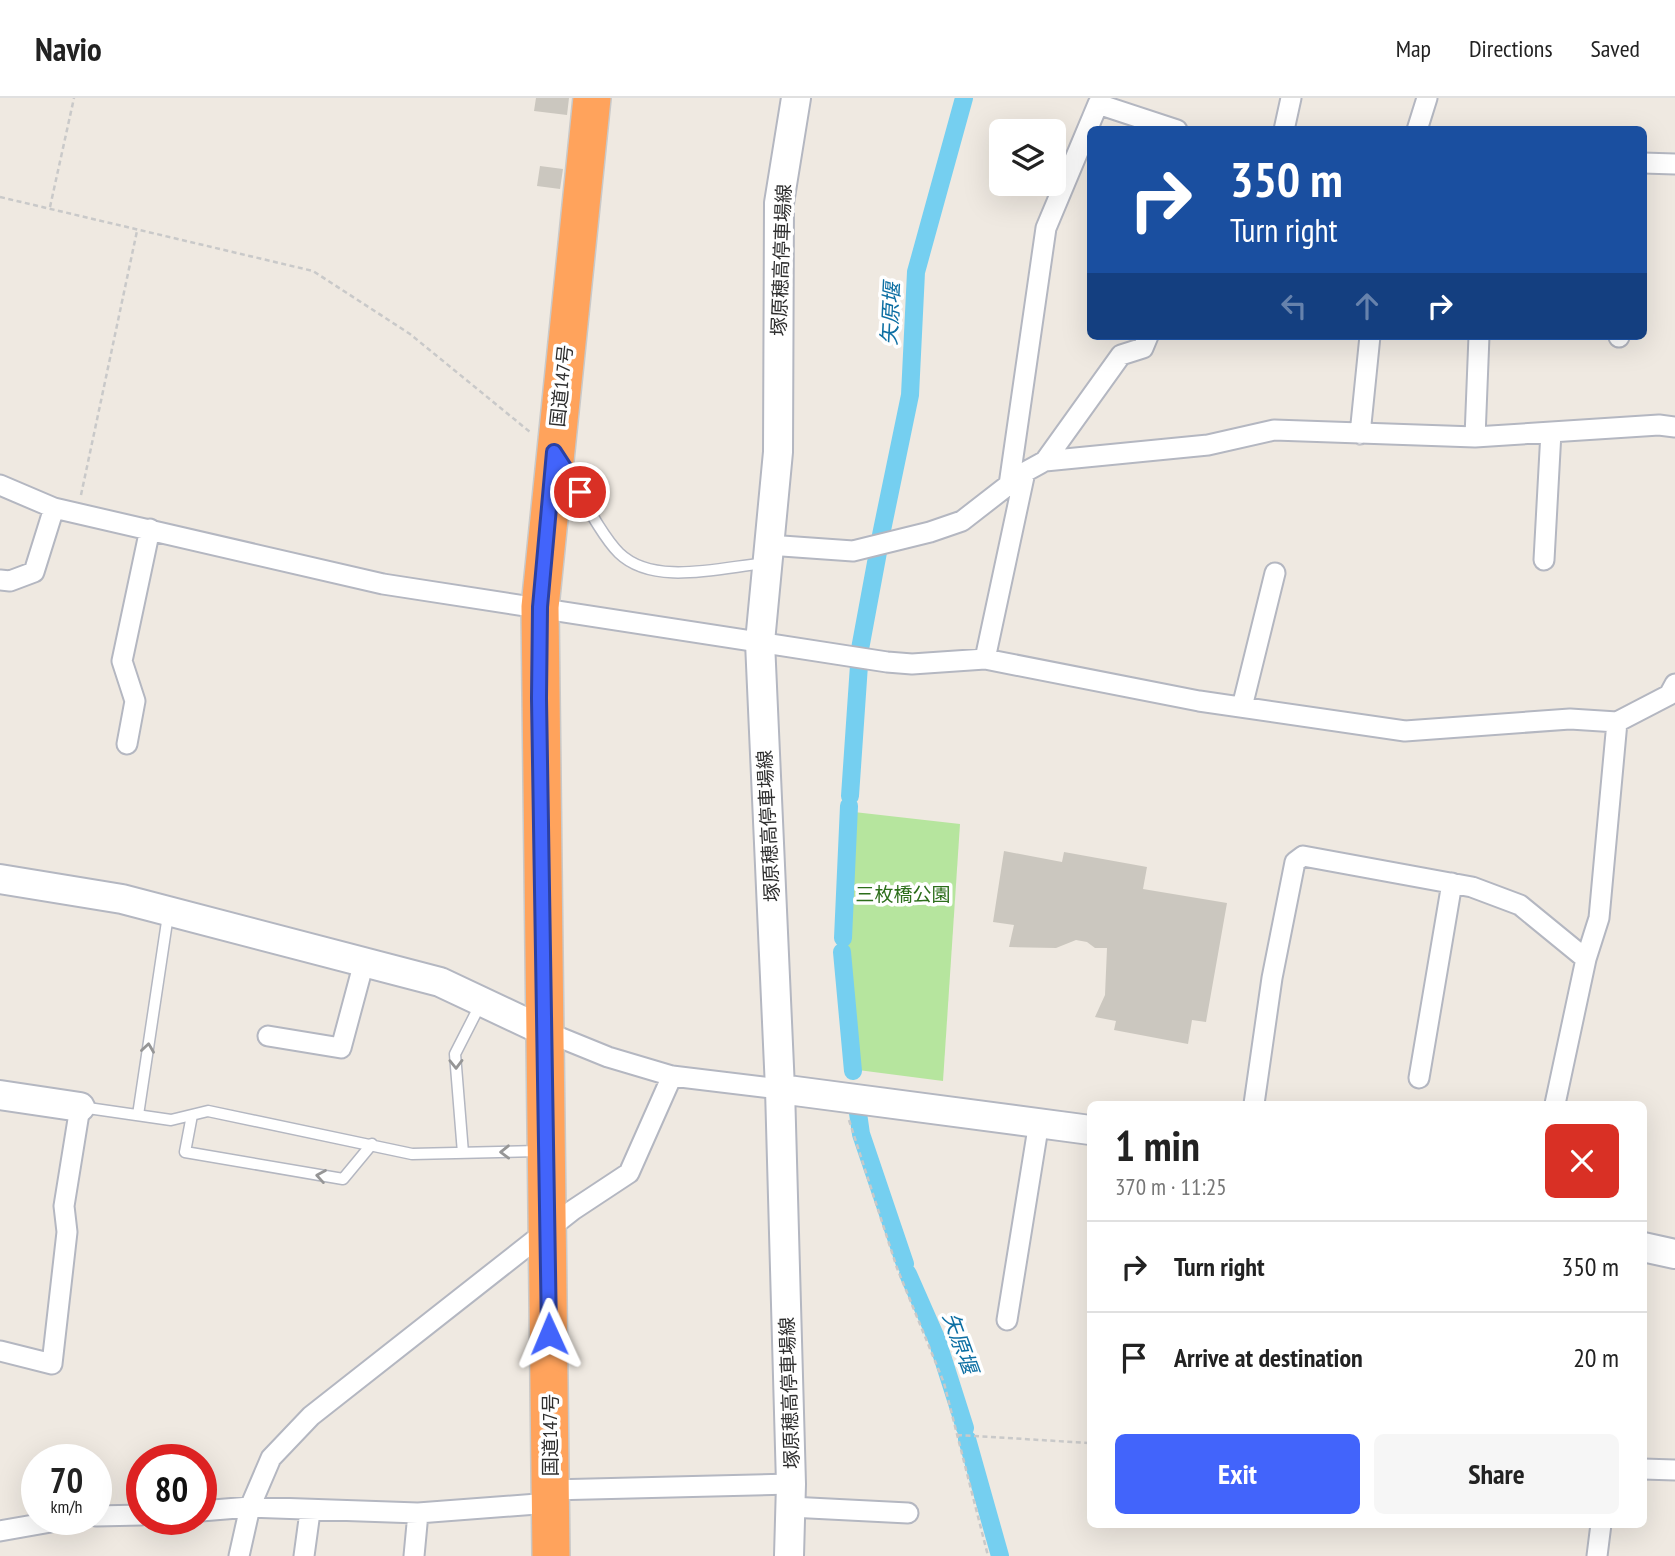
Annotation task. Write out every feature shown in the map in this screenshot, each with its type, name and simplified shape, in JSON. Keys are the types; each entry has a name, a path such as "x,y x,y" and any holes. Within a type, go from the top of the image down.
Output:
{"highway":[{"name":"国道147号","path":"551,1556 540,607 592,98"}],"main road":[{"name":"塚原穂高停車場線","path":"789,1556 791,1496 780,1089 760,642 778,452 779,202 796,98"},
{"path":"0,879 122,899 440,982 544,1031"},
{"path":"780,1089 1087,1130"},
{"path":"0,1095 80,1107"},
{"path":"1647,1248 1675,1254"}],"street":[{"path":"1285,126 1291,98"},
{"path":"1418,126 1427,98"},
{"path":"1089,126 1099,101 1166,126"},
{"path":"1009,485 1046,228 1087,130"},
{"path":"1647,163 1675,164"},
{"path":"1045,461 1121,355 1143,348 1146,340"},
{"path":"1360,434 1370,340"},
{"path":"1475,437 1479,340"},
{"path":"767,554 853,551 930,532 962,521 1025,472 1045,461 1208,445 1274,430 1475,437 1659,425 1675,428"},
{"path":"1544,560 1551,432"},
{"path":"985,659 1025,472"},
{"path":"0,485 54,508 383,584 912,664 985,659 1242,707 1405,731 1570,719 1617,722 1669,695 1675,684"},
{"path":"0,580 10,581 34,572 54,508"},
{"path":"127,744 135,701 122,661 150,529"},
{"path":"1242,707 1275,573"},
{"path":"1556,1101 1586,959 1599,918 1617,722"},
{"path":"1254,1101 1272,978 1294,862 1303,856 1472,887 1520,905 1586,959"},
{"path":"1419,1078 1452,883"},
{"path":"268,1036 341,1048 363,962"},
{"path":"544,1031 608,1057 672,1076 780,1089"},
{"path":"239,1556 250,1507 271,1458 311,1416 573,1210 629,1173 672,1076"},
{"path":"0,1351 52,1364 67,1232 64,1206 80,1107"},
{"path":"1007,1320 1039,1122"},
{"path":"1647,1469 1675,1470"},
{"path":"217,1510 250,1507 418,1513 550,1497 791,1496 908,1513"},
{"path":"304,1556 310,1511"},
{"path":"414,1556 418,1513"},
{"path":"0,1531 21,1527"},
{"path":"1597,1556 1600,1528"}],"lane":[{"path":"554,452 618,552 641,568 673,572 767,554"},
{"path":"138,1115 168,911"},
{"path":"463,1153 455,1054 482,1002"},
{"path":"80,1107 171,1120 208,1111 412,1154 547,1151"},
{"path":"192,1115 185,1152 342,1180 372,1144"}],"path":[{"path":"50,207 75,98"},
{"path":"0,197 313,271 410,334 554,452"},
{"path":"77,513 137,231"},
{"path":"847,1115 897,1268 944,1383 988,1556"},
{"path":"956,1435 1087,1443"}],"green space":[{"name":"三枚橋公園","path":"854,812 960,824 943,1081 858,1070 847,963"}],"building":[{"path":"536,98 569,98 567,115 534,111"},
{"path":"540,166 563,169 560,189 537,186"},
{"path":"1004,851 1062,862 1064,852 1147,867 1143,889 1227,903 1206,1022 1192,1020 1188,1044 1114,1030 1116,1021 1095,1017 1105,995 1107,948 1095,948 1087,942 1076,940 1056,948 1009,947 1014,925 993,922"}],"waterway":[{"name":"矢原堰","path":"881,535 910,395 916,272 964,98"},
{"name":"矢原堰","path":"860,649 878,552"},
{"name":"矢原堰","path":"850,796 859,665"},
{"name":"矢原堰","path":"843,938 849,806"},
{"name":"矢原堰","path":"842,952 853,1071"},
{"name":"矢原堰","path":"858,1113 861,1134 905,1264"},
{"name":"矢原堰","path":"908,1274 937,1340 965,1428"},
{"name":"矢原堰","path":"967,1439 1000,1556"}],"route":[{"path":"549,1334 539,698 540,607 554,452 580,492"}]}
